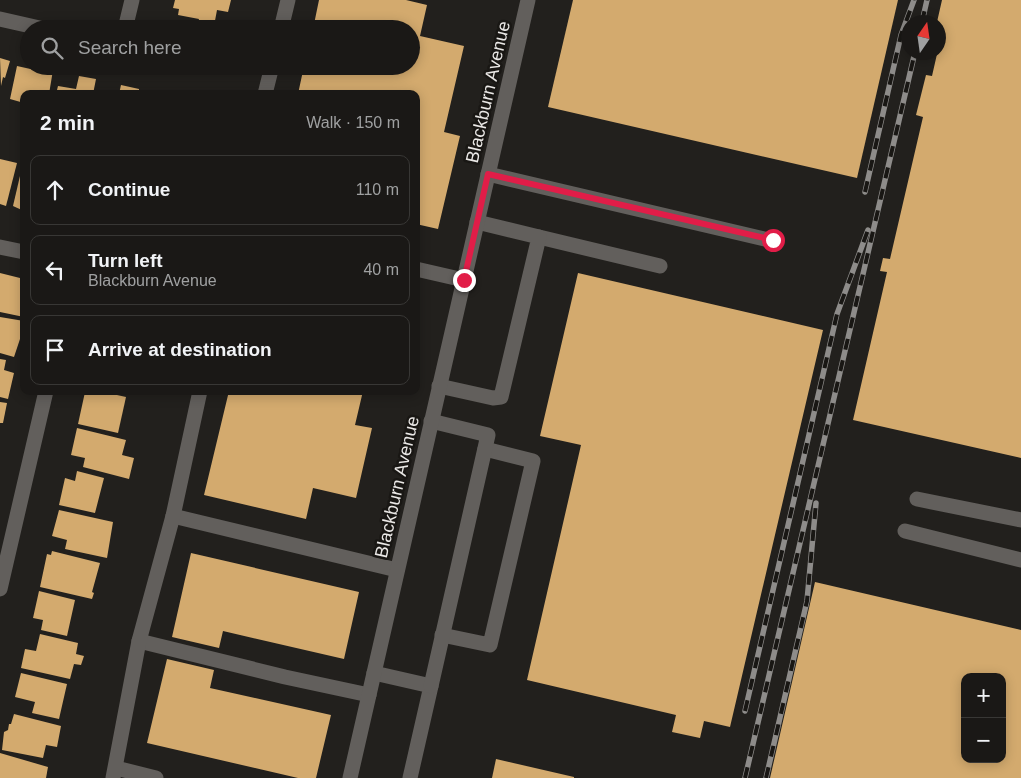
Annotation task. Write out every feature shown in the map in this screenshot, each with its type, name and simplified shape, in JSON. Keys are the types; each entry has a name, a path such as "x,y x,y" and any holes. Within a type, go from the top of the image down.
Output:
{"street":[{"path":"127,20 132,0"},
{"path":"283,20 288,0"},
{"name":"Blackburn Avenue","path":"350,778 528,0"},
{"path":"0,19 20,24"},
{"path":"266,90 270,75"},
{"path":"488,174 773,240"},
{"path":"477,222 660,266"},
{"path":"439,386 493,398 502,397 539,237"},
{"path":"0,247 20,251"},
{"path":"420,270 464,280"},
{"path":"0,589 45,395"},
{"path":"156,778 114,773 139,641 174,516 199,395"},
{"path":"410,778 488,435 432,422"},
{"path":"442,635 490,645 533,461 485,449"},
{"path":"917,499 1021,520"},
{"path":"174,516 397,570"},
{"path":"905,531 1021,560"},
{"path":"139,641 285,677 369,694"},
{"path":"374,673 431,686"}],"building":[{"path":"175,0 231,0 228,12 217,10 215,20 199,20 178,15 179,9 173,8"},
{"path":"319,0 406,0 427,5 420,36 420,20 315,20"},
{"path":"573,0 898,0 857,178 548,107"},
{"path":"942,0 1021,0 1021,458 853,420 887,272 880,271 883,258 890,259 923,117 916,115 926,75 932,76 936,60 946,60 946,15 939,15"},
{"path":"420,36 464,46 444,132 460,136 438,229 420,225 420,90 299,90 302,75 420,75"},
{"path":"0,58 10,61 1,86"},
{"path":"17,66 20,67 20,75 52,75 50,90 20,90 20,102 10,99"},
{"path":"79,76 96,79 94,90 57,90 58,86 76,89"},
{"path":"121,85 139,89 139,90 120,90"},
{"path":"0,159 17,163 6,206 0,204"},
{"path":"20,176 20,209 13,206"},
{"path":"0,273 20,278 20,316 0,312"},
{"path":"578,273 823,330 730,727 704,721 700,738 672,732 676,715 527,680 581,445 540,436"},
{"path":"0,317 20,320 20,339 14,357 0,353"},
{"path":"0,359 6,360 4,370 14,373 8,399 0,397"},
{"path":"84,395 117,395 126,397 118,433 78,424"},
{"path":"228,395 362,395 355,425 372,428 356,498 313,488 306,519 204,495"},
{"path":"0,402 7,403 3,423 0,423"},
{"path":"77,428 126,440 122,455 134,458 129,479 83,467 85,458 71,455"},
{"path":"77,471 104,478 95,513 59,505 65,478 75,481"},
{"path":"59,510 113,522 107,558 65,549 67,540 52,536"},
{"path":"52,551 100,563 92,592 94,593 92,599 40,587 47,554 51,555"},
{"path":"191,553 359,592 344,659 223,631 219,648 172,637"},
{"path":"815,582 1021,630 1021,778 770,778"},
{"path":"39,591 75,600 67,636 41,630 43,620 33,618"},
{"path":"40,634 78,643 76,654 84,656 81,665 74,664 70,679 21,668 25,649 36,651"},
{"path":"167,659 214,670 210,688 331,715 316,778 298,778 147,743"},
{"path":"21,673 67,684 59,719 32,713 35,702 15,697"},
{"path":"14,714 61,726 57,747 46,745 43,758 2,750 4,732 8,730"},
{"path":"0,753 48,767 46,778 0,778"},
{"path":"496,759 574,777 574,778 492,778"}],"railway":[{"path":"865,192 901,35 914,0"},
{"path":"924,15 927,0"},
{"path":"745,778 913,60"},
{"path":"745,711 837,314 868,230"},
{"path":"766,778 807,601 816,503"}],"route":[{"path":"464,280 488,174 773,240"}]}
